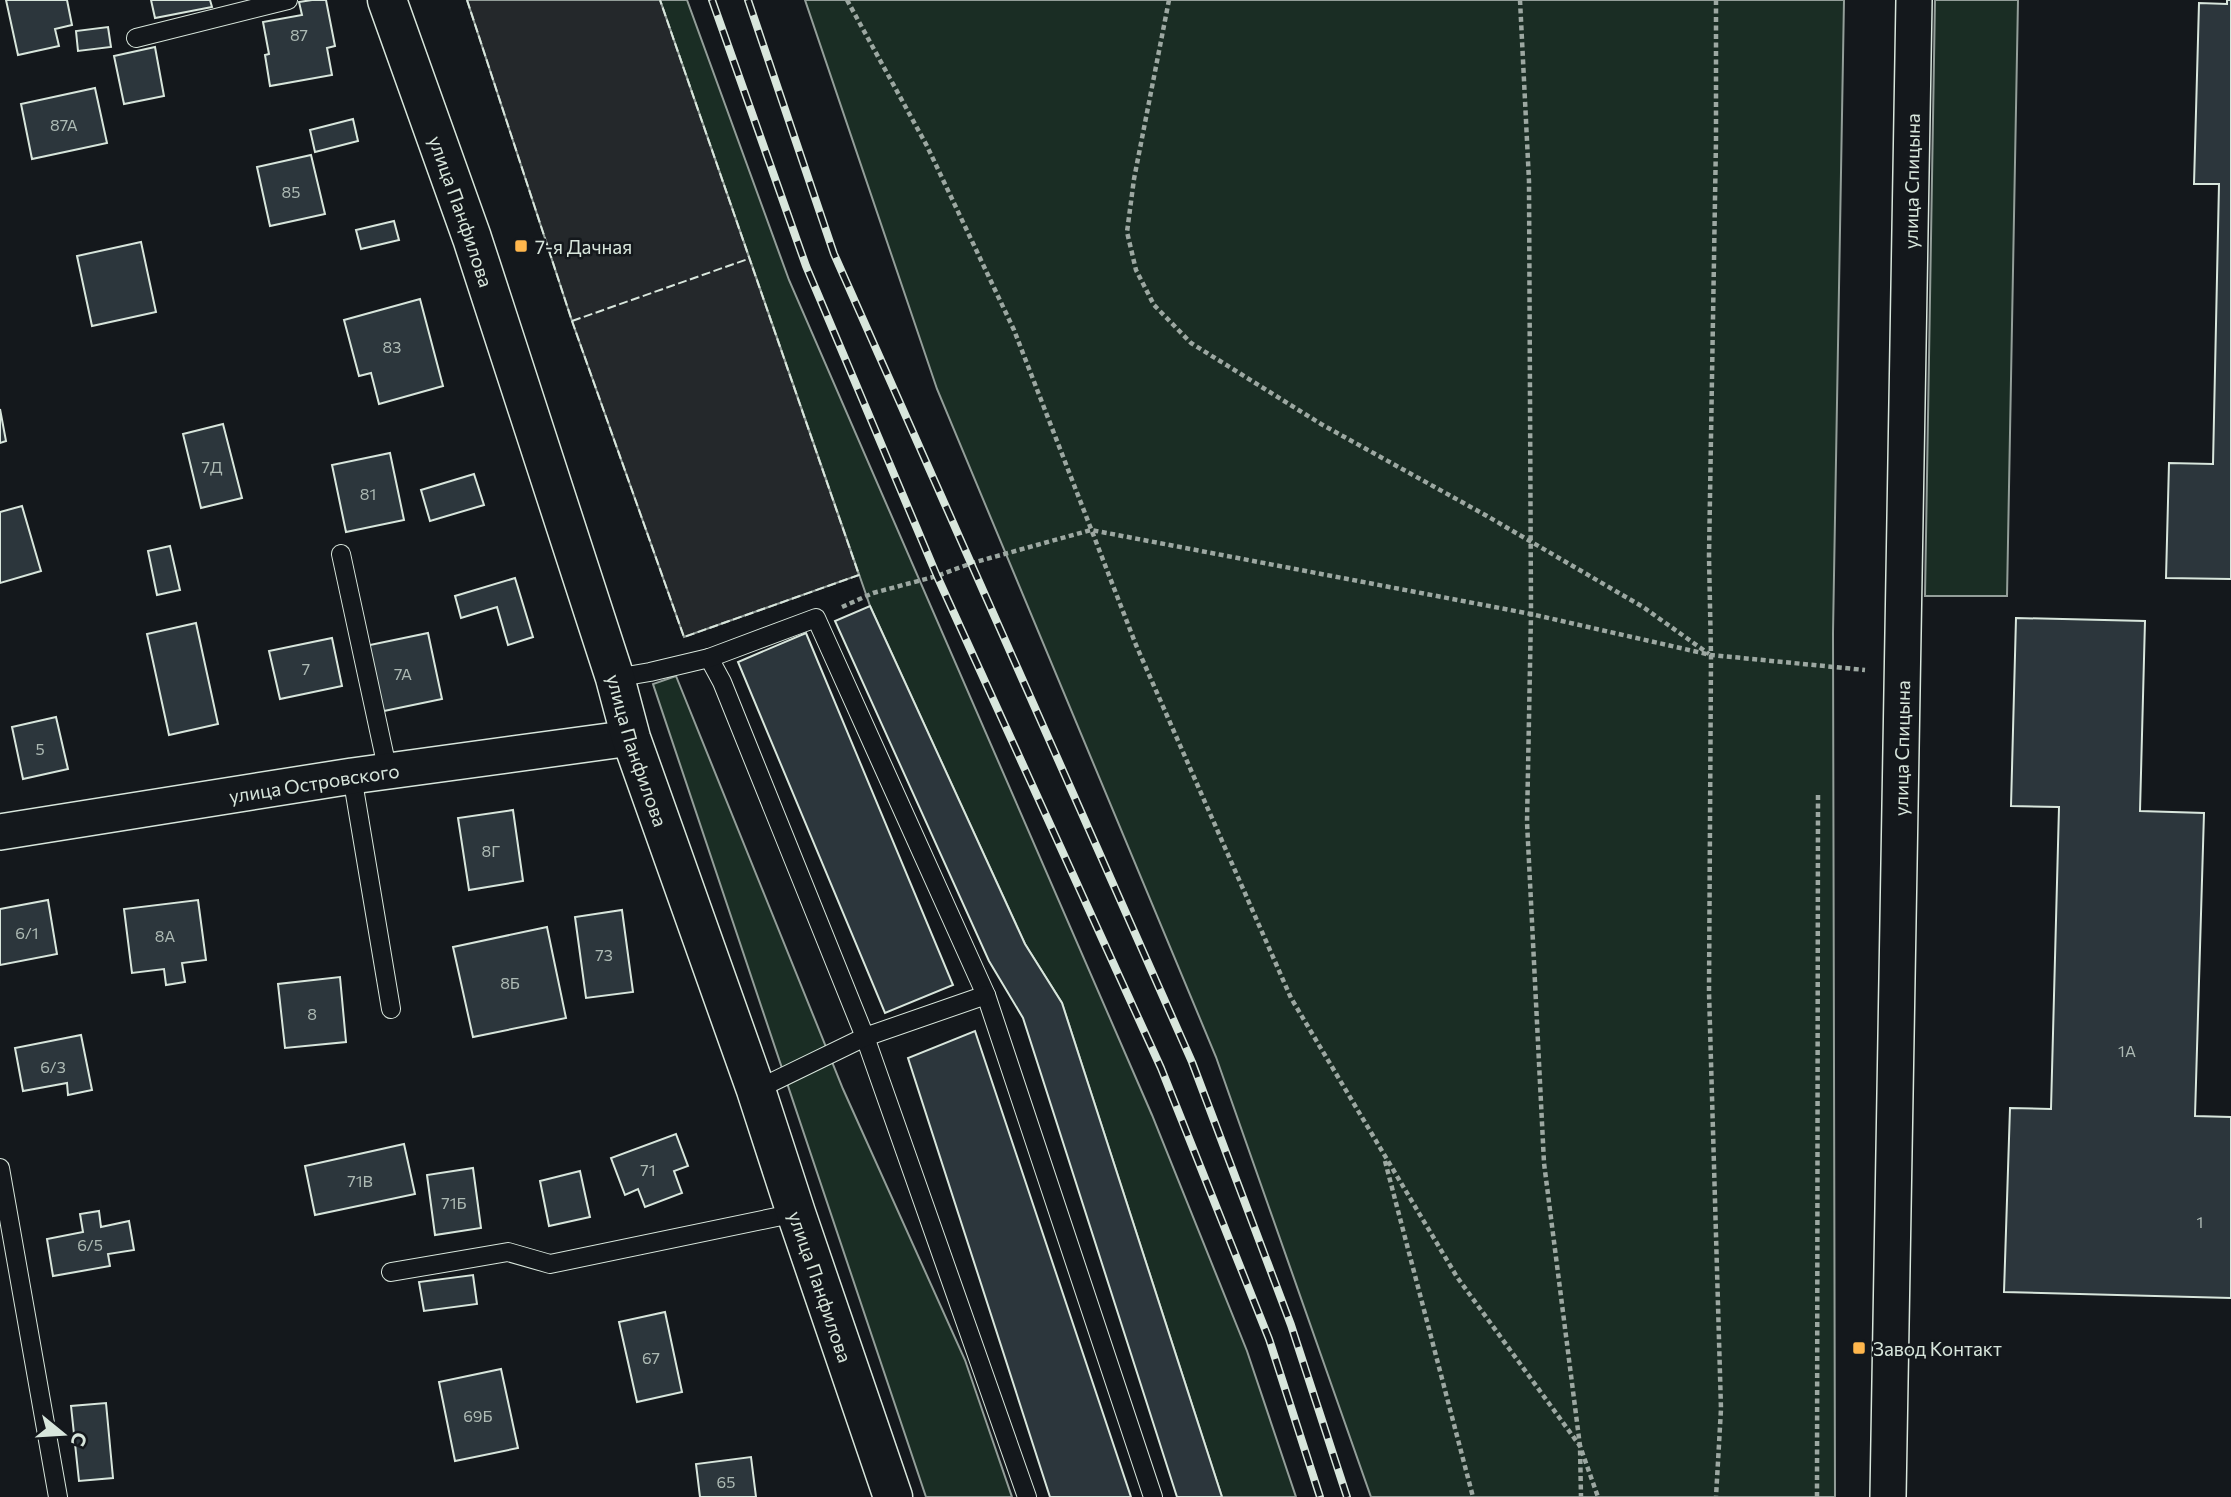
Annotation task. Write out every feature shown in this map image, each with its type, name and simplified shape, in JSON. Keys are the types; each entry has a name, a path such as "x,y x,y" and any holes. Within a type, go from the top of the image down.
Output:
{"main road":[{"name":"улица Панфилова","path":"387,0 472,238 615,678 631,738 756,1090 893,1497"}],"street":[{"name":"улица Спицына","path":"1888,1497 1914,0"},
{"name":"улица Островского","path":"0,832 352,776 631,738"}],"lane":[{"path":"136,38 288,0"},
{"path":"341,554 388,772"},
{"path":"615,678 709,658 816,618 986,995 1153,1497"},
{"path":"709,658 722,681 865,1037 1027,1497"},
{"path":"352,776 391,1009"},
{"path":"756,1090 865,1037 986,995"},
{"path":"0,1168 58,1497"},
{"path":"391,1272 508,1252 550,1264 796,1213"}],"path":[{"path":"847,0 927,146 1014,330 1136,645 1291,998 1457,1277 1580,1446 1598,1497"},
{"path":"1169,0 1134,179 1127,232 1136,270 1154,305 1191,343 1321,424 1643,607 1711,655"},
{"path":"1520,0 1529,180 1531,614 1527,822 1544,1163 1580,1446 1581,1497"},
{"path":"1716,0 1709,556 1709,992 1721,1409 1716,1497"},
{"path":"816,618 873,593 1091,530 1531,614 1711,655 1901,673"},
{"path":"1817,1497 1818,793"},
{"path":"1383,1153 1473,1497"}],"green space":[{"path":"660,0 687,0 789,280 1152,1115 1247,1351 1296,1497 1222,1497 1062,1003 1025,944 870,606"},
{"path":"805,0 1844,0 1833,633 1835,1497 1371,1497 1216,1057 937,389"},
{"path":"1935,0 2018,0 2007,596 1925,596"},
{"path":"676,676 843,1089 965,1360 1012,1497 926,1497 653,684"}],"shaded area":[{"path":"467,0 660,0 859,575 684,637 572,321"}],"building":[{"path":"6,0 67,0 72,25 55,29 59,46 18,55"},
{"path":"151,0 210,0 212,7 155,18"},
{"path":"326,0 335,46 327,48 332,75 270,86 265,55 269,54 263,22 302,15 299,2"},
{"path":"2227,0 2231,0 2231,579 2166,578 2169,463 2213,464 2219,184 2194,184 2199,3 2227,4"},
{"path":"108,27 111,47 78,51 76,31"},
{"path":"155,47 164,96 124,104 114,56"},
{"path":"95,88 107,143 32,159 21,104"},
{"path":"353,119 358,141 315,152 310,130"},
{"path":"311,155 325,214 270,226 257,167"},
{"path":"394,221 399,240 361,249 356,230"},
{"path":"141,242 156,312 92,326 77,256"},
{"path":"420,299 443,386 379,404 371,373 359,376 344,320"},
{"path":"0,409 6,441 0,443"},
{"path":"223,424 242,498 201,508 183,434"},
{"path":"390,453 404,520 346,532 332,465"},
{"path":"474,474 484,505 430,521 421,490"},
{"path":"22,506 41,571 0,583 0,512"},
{"path":"170,546 180,590 157,595 148,551"},
{"path":"515,578 533,637 508,645 497,607 461,618 455,596"},
{"path":"870,606 1025,944 1062,1003 1222,1497 1177,1497 1023,1018 989,961 835,621"},
{"path":"2016,618 2145,621 2140,811 2204,813 2195,1116 2231,1117 2231,1298 2004,1292 2010,1108 2051,1109 2059,807 2011,806"},
{"path":"196,623 218,724 169,735 147,634"},
{"path":"428,633 442,699 379,712 365,646"},
{"path":"806,633 953,985 885,1013 738,662"},
{"path":"332,638 342,686 280,699 269,651"},
{"path":"56,717 68,769 23,779 12,727"},
{"path":"513,810 523,881 469,890 458,818"},
{"path":"48,900 57,954 0,965 0,909"},
{"path":"198,900 206,960 182,963 185,982 166,985 164,969 132,973 124,909"},
{"path":"622,910 633,992 586,998 575,917"},
{"path":"547,927 566,1018 473,1037 453,947"},
{"path":"340,977 346,1042 285,1048 278,984"},
{"path":"975,1031 1131,1497 1050,1497 908,1058"},
{"path":"81,1035 92,1090 68,1095 67,1083 23,1091 15,1048"},
{"path":"676,1134 688,1166 674,1171 682,1193 645,1207 638,1189 625,1195 611,1158"},
{"path":"404,1144 415,1194 315,1215 305,1166"},
{"path":"473,1168 481,1228 435,1235 427,1175"},
{"path":"580,1171 590,1217 549,1226 540,1181"},
{"path":"99,1211 101,1227 129,1221 134,1250 108,1254 110,1266 53,1276 47,1239 83,1232 80,1214"},
{"path":"473,1275 477,1304 424,1311 419,1282"},
{"path":"665,1312 682,1392 637,1402 619,1322"},
{"path":"501,1369 518,1448 455,1461 439,1382"},
{"path":"106,1403 113,1478 79,1481 71,1406"},
{"path":"751,1457 756,1497 700,1497 696,1464"}],"railway":[{"path":"712,0 806,266 937,576 1161,1068 1269,1339 1320,1497"},
{"path":"748,0 834,254 1192,1062 1291,1325 1347,1497"}],"fence":[{"path":"467,0 572,321 684,637 859,575 660,0"},
{"path":"572,321 748,259"}],"place":[{"name":"7-я Дачная","path":"521,246"},
{"name":"Завод Контакт","path":"1859,1348"}]}
